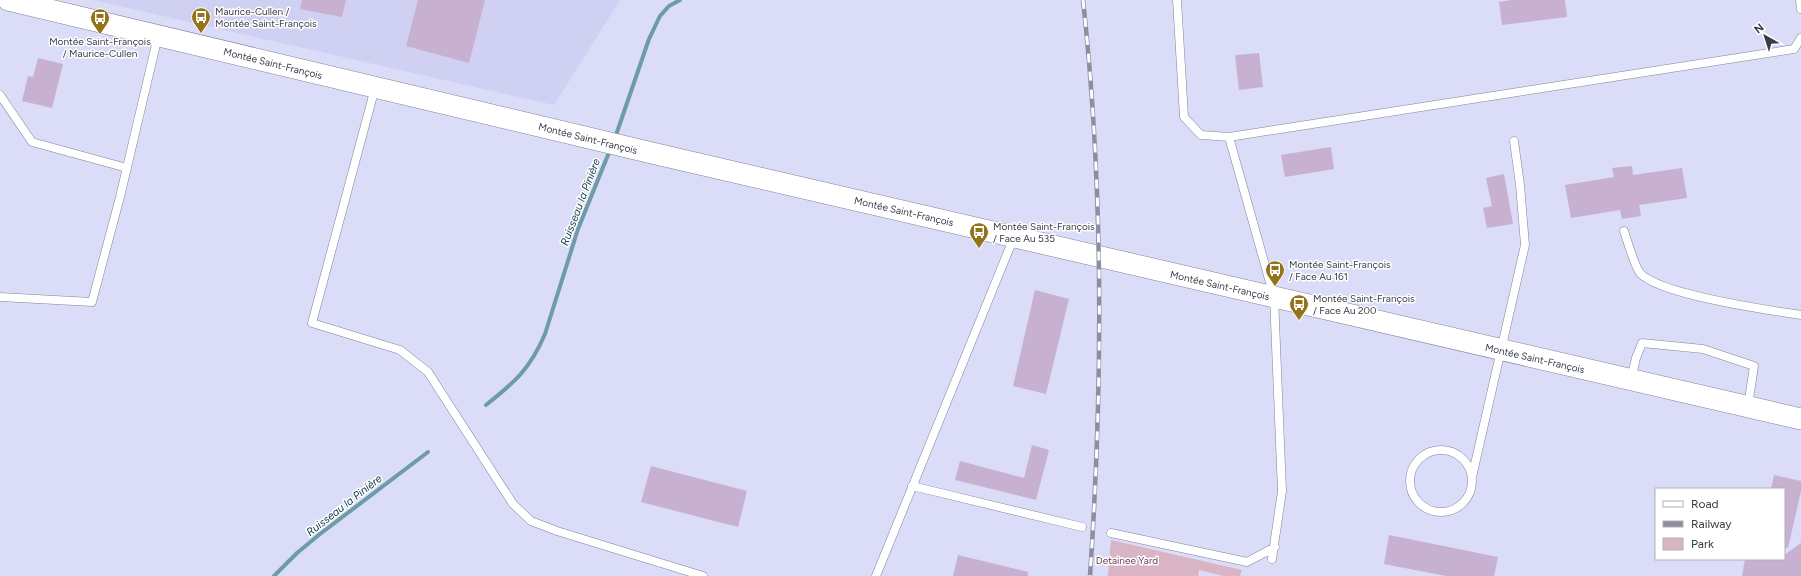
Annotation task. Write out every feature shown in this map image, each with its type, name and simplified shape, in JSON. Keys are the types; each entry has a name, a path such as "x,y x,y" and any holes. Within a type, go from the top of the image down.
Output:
{"street":[{"name":"Montée Saint-François","path":"8,0 641,151 1801,419"}],"lane":[{"path":"1178,0 1184,117 1201,135 1229,137 1794,49 1801,38"},
{"path":"1800,0 1801,9"},
{"path":"0,296 92,302 127,168 158,36"},
{"path":"375,88 312,323 400,350 428,372 513,504 531,521 557,531 703,576"},
{"path":"0,95 32,142 127,168"},
{"path":"1229,137 1274,297 1282,491 1275,547 1272,559"},
{"path":"1472,477 1469,468 1463,459 1455,453 1445,450 1435,450 1425,454 1417,461 1411,471 1410,481 1412,492 1416,500 1424,507 1433,511 1443,512 1453,509 1461,504 1468,496 1471,487 1500,350 1525,245 1520,185 1514,141"},
{"path":"1624,230 1639,272 1652,282 1707,298 1801,315"},
{"path":"876,576 1014,237"},
{"path":"1631,380 1636,358 1642,343 1703,349 1754,366 1748,407"},
{"path":"912,486 1082,527"},
{"path":"1111,533 1247,562 1275,547"}],"shaded area":[{"path":"93,0 620,0 554,105"}],"green space":[{"name":"Detainee Yard","path":"1111,540 1242,570 1240,576 1224,576 1199,570 1198,576 1108,576"}],"building":[{"path":"302,0 346,0 342,17 300,9"},
{"path":"418,0 485,0 469,63 406,46"},
{"path":"1511,0 1565,0 1567,17 1502,25 1499,2"},
{"path":"1259,53 1263,87 1239,90 1235,55"},
{"path":"38,58 63,64 52,108 22,101 28,76 33,77"},
{"path":"1331,147 1334,169 1285,177 1281,155"},
{"path":"1632,166 1633,175 1682,168 1687,198 1639,205 1641,216 1622,219 1620,210 1571,218 1565,185 1614,177 1612,168"},
{"path":"1504,174 1513,224 1487,228 1483,208 1492,206 1486,178"},
{"path":"1035,290 1069,299 1046,394 1013,386"},
{"path":"1032,445 1049,450 1036,500 955,480 960,461 1024,478"},
{"path":"651,466 747,491 738,527 641,502"},
{"path":"1774,475 1801,481 1801,491 1788,548 1785,547 1785,488 1771,488"},
{"path":"1389,535 1498,557 1494,576 1446,576 1384,564"},
{"path":"1801,543 1801,576 1742,576 1745,560 1785,560 1785,554"},
{"path":"958,555 1028,572 1028,576 953,576"}],"waterway":[{"name":"Ruisseau la Pinière","path":"615,138 649,39 660,16 669,6 680,0"},
{"name":"Ruisseau la Pinière","path":"486,405 513,382 534,357 545,334 578,229 610,150"},
{"name":"Ruisseau la Pinière","path":"274,576 297,553 320,534 428,452"}],"railway":[{"path":"1083,0 1095,144 1099,288 1097,432 1090,576"}],"place":[{"name":"Maurice-Cullen / Montée Saint-François","path":"201,34"},
{"name":"Montée Saint-François / Maurice-Cullen","path":"100,35"},
{"name":"Montée Saint-François / Face Au 535","path":"979,249"},
{"name":"Montée Saint-François / Face Au 161","path":"1275,287"},
{"name":"Montée Saint-François / Face Au 200","path":"1299,321"}]}
